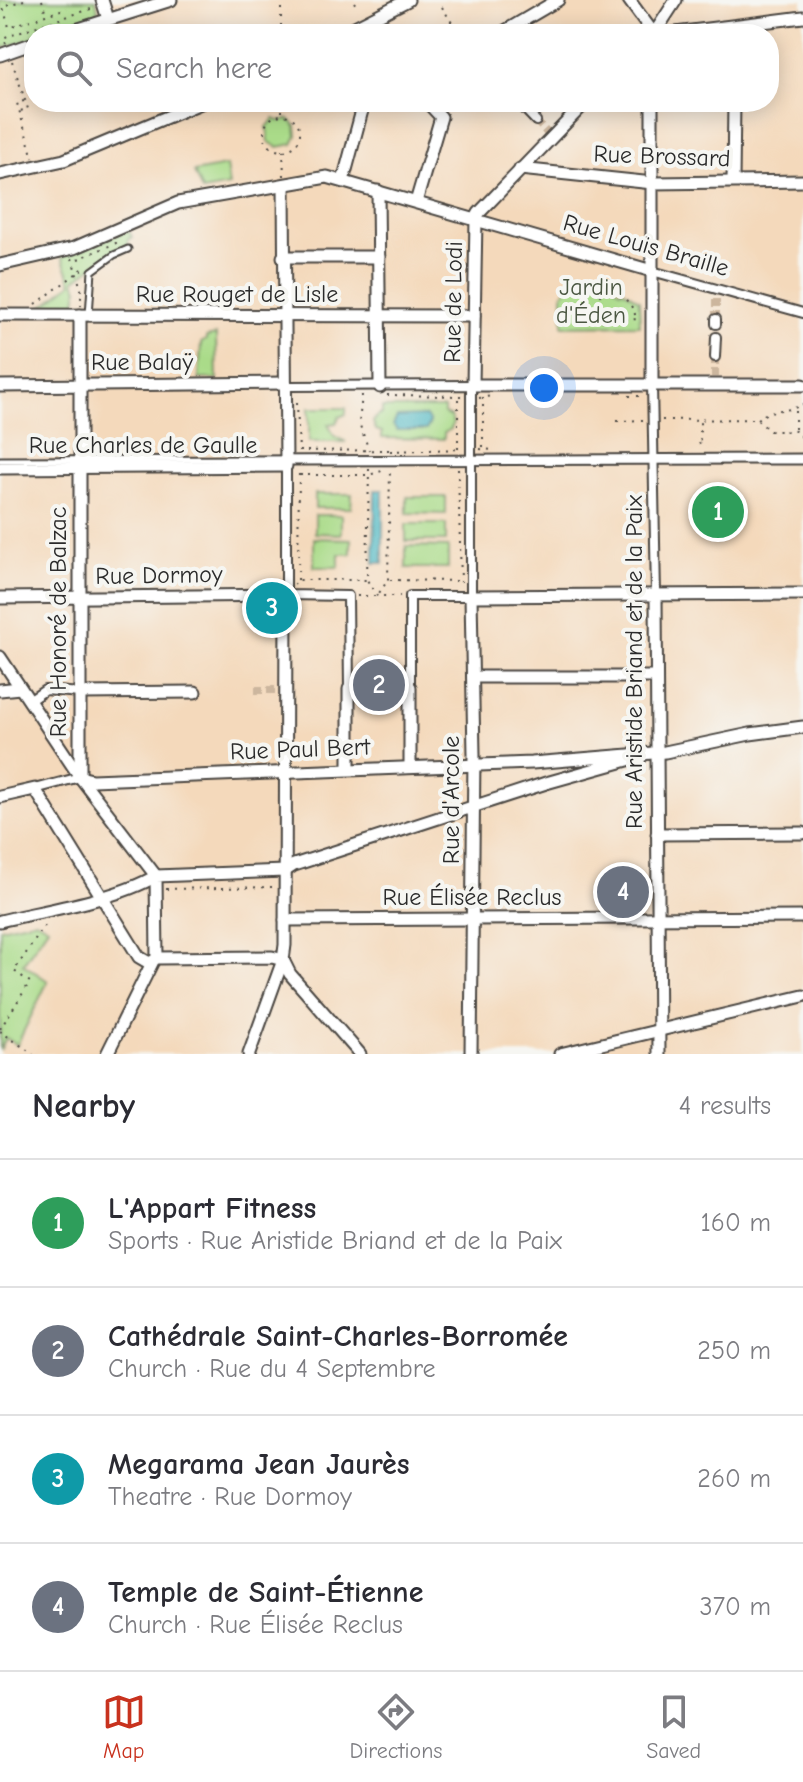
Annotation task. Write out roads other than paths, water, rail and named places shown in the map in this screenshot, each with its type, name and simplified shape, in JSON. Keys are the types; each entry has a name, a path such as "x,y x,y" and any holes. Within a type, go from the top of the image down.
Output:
{"street":[{"path":"93,24 171,0"},
{"path":"361,24 408,0"},
{"path":"527,24 558,0"},
{"path":"629,0 647,24"},
{"path":"661,24 676,0"},
{"path":"102,2 108,19"},
{"path":"766,24 803,17"},
{"path":"0,55 24,47"},
{"path":"0,174 64,160 179,112"},
{"path":"343,181 362,112"},
{"path":"416,202 441,117 436,112"},
{"path":"527,112 536,121"},
{"path":"476,219 549,136 575,112"},
{"path":"652,112 652,384"},
{"path":"733,181 734,112"},
{"name":"Rue Brossard","path":"520,169 653,183 803,181"},
{"name":"Rue Louis Braille","path":"0,265 72,248 178,203 327,177 717,292 803,313"},
{"path":"249,1054 283,960 285,920 286,595 291,462 284,383 284,185"},
{"path":"378,191 378,391"},
{"name":"Rue de Lodi","path":"473,385 476,219"},
{"path":"283,257 379,257"},
{"name":"Rue Rouget de Lisle","path":"0,315 474,316"},
{"name":"Rue Honoré de Balzac","path":"80,777 80,384 85,315"},
{"path":"715,357 716,337"},
{"path":"284,383 290,386 362,387 378,391 473,385 715,381 803,385"},
{"name":"Rue Balaÿ","path":"0,386 284,383"},
{"name":"Rue Aristide Briand et de la Paix","path":"652,384 659,1054"},
{"path":"471,594 473,385"},
{"name":"Rue Charles de Gaulle","path":"0,464 291,462"},
{"name":"Rue d'Arcole","path":"471,594 474,763 471,1054"},
{"path":"410,767 410,596 803,594"},
{"path":"286,595 348,596 349,689 354,736 349,768"},
{"name":"Rue Dormoy","path":"0,598 286,595"},
{"path":"0,657 80,777 156,876 154,961 107,1054"},
{"path":"473,677 656,677"},
{"path":"0,690 20,688"},
{"path":"29,701 45,690 80,693 195,692"},
{"path":"0,921 100,896 144,883 156,876 285,871 294,865 528,789 656,751 665,752 803,727"},
{"name":"Rue Paul Bert","path":"80,777 92,780 522,762 656,751"},
{"path":"0,797 80,777"},
{"path":"35,789 139,957 154,961 272,957 283,960 290,974 360,1054"},
{"path":"657,834 803,833"},
{"name":"Rue Élisée Reclus","path":"285,920 803,917"},
{"path":"560,1054 803,996"}],"lane":[{"path":"85,315 92,271 128,249"},
{"path":"291,462 803,459"}],"water":[{"path":"426,416 430,423 426,430 397,430 393,425 397,417"},
{"path":"375,490 383,490 383,563 374,563"}],"tunnel":[{"path":"536,121 548,134"},
{"path":"716,295 716,319"},
{"path":"715,357 715,377"},
{"path":"255,690 280,690"}],"place":[{"name":"L'Appart Fitness","path":"718,512"},
{"name":"Megarama Jean Jaurès","path":"272,608"},
{"name":"Cathédrale Saint-Charles-Borromée","path":"379,685"},
{"name":"Temple de Saint-Étienne","path":"623,892"}],"park label":[{"name":"Jardin d'Éden","path":"591,301"}]}
